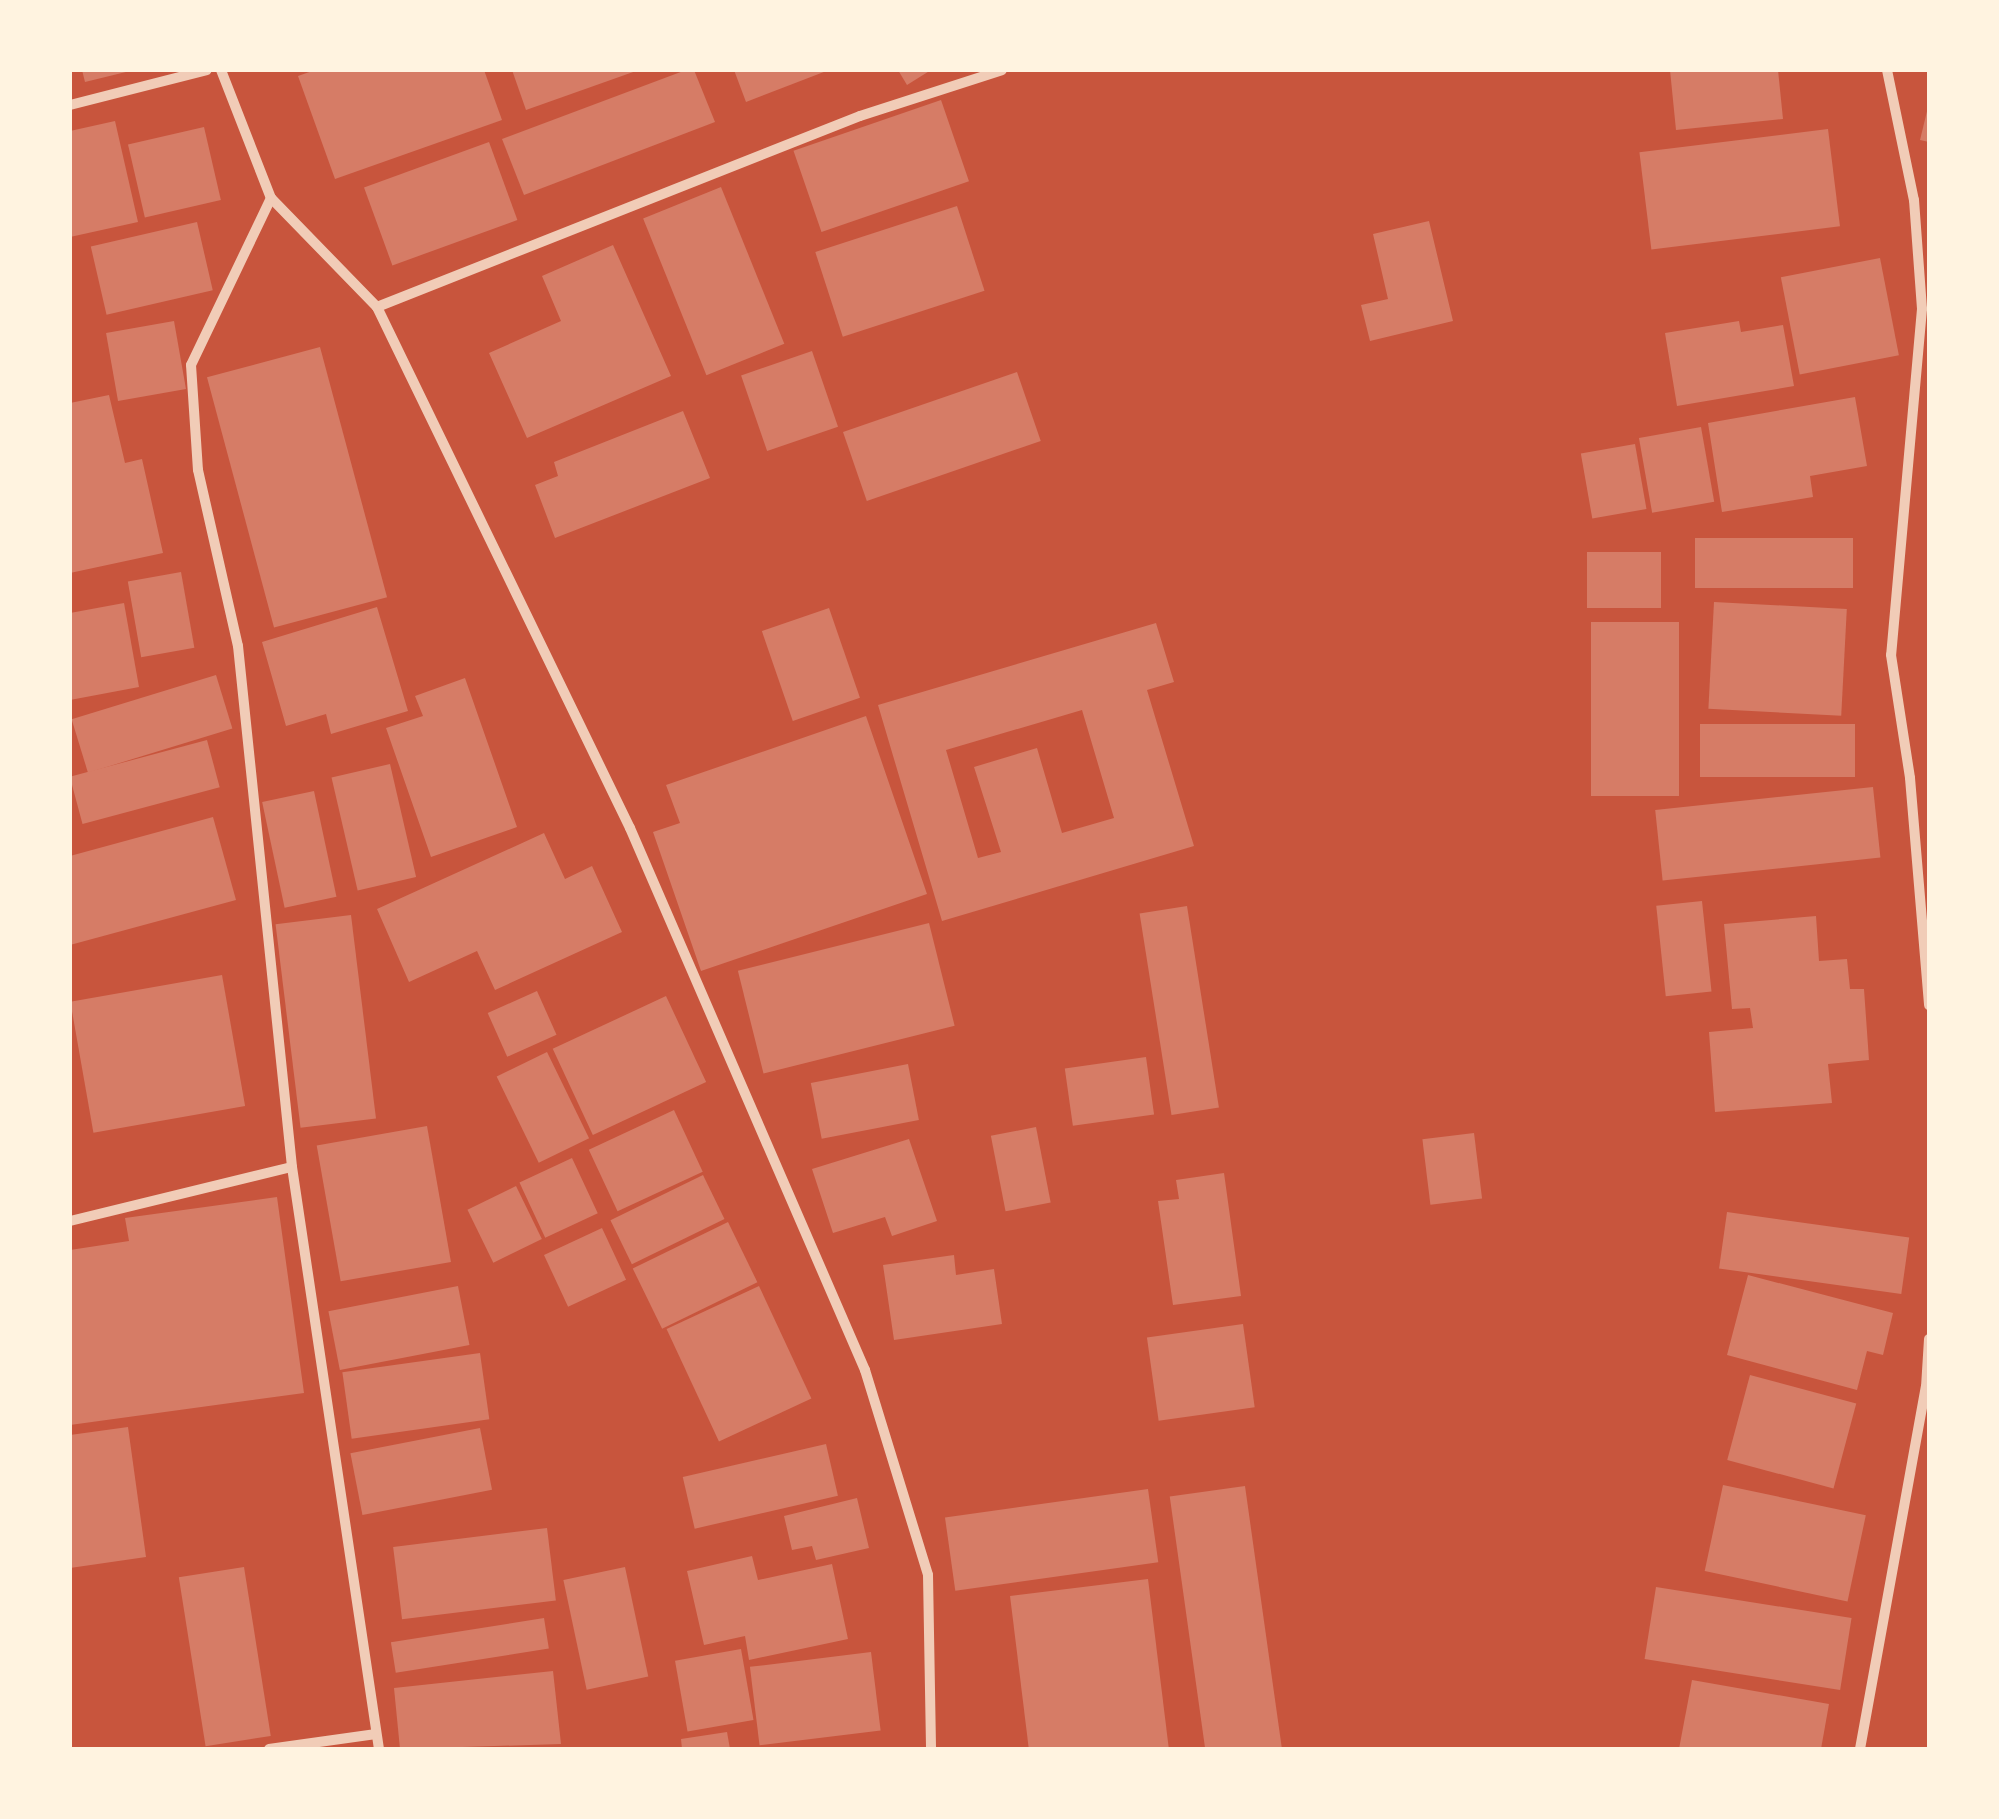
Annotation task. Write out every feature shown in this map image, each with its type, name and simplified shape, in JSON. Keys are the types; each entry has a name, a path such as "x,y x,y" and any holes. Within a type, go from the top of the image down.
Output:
{"street":[{"path":"70,105 208,70"},
{"path":"221,70 272,198 377,307 630,828 865,1370 928,1575 931,1749"},
{"path":"377,307 860,116 1002,70"},
{"path":"1888,70 1914,200 1922,309 1891,656 1910,778 1929,1005"},
{"path":"272,198 191,365 198,470 238,646 292,1167 378,1749"},
{"path":"70,1221 292,1167"},
{"path":"1860,1749 1926,1387 1929,1340"},
{"path":"269,1749 376,1734"}],"building":[{"path":"82,70 130,70 130,71 85,82"},
{"path":"315,70 484,70 502,120 335,179 298,76"},
{"path":"512,70 636,70 636,71 526,110"},
{"path":"694,70 715,122 524,195 502,139"},
{"path":"734,70 829,70 746,102"},
{"path":"898,70 931,70 907,85"},
{"path":"1670,70 1778,70 1783,119 1676,130"},
{"path":"941,100 969,181 821,232 793,151"},
{"path":"1929,103 1929,142 1920,140"},
{"path":"115,121 138,222 70,237 70,131"},
{"path":"204,127 221,200 145,218 128,145"},
{"path":"1828,129 1840,226 1651,249 1639,152"},
{"path":"489,142 517,220 392,265 364,187"},
{"path":"721,187 784,344 706,375 643,218"},
{"path":"957,206 985,291 843,337 815,252"},
{"path":"1429,221 1453,321 1370,341 1361,305 1388,299 1373,234"},
{"path":"197,222 213,290 107,315 91,247"},
{"path":"613,245 671,376 527,438 489,353 561,321 542,276"},
{"path":"1880,258 1899,355 1800,374 1781,277"},
{"path":"174,321 186,389 118,401 106,333"},
{"path":"1739,321 1741,332 1783,325 1794,386 1677,406 1665,333"},
{"path":"320,347 387,597 274,627 207,377"},
{"path":"812,351 838,427 767,451 741,375"},
{"path":"1017,372 1041,441 867,501 843,432"},
{"path":"109,395 125,463 142,459 163,553 70,573 70,403"},
{"path":"1855,397 1867,466 1810,476 1813,497 1722,512 1708,423"},
{"path":"683,411 710,478 555,538 535,485 558,476 554,462"},
{"path":"1701,427 1714,502 1652,513 1639,438"},
{"path":"1635,444 1646,509 1592,519 1581,454"},
{"path":"1695,538 1853,538 1853,588 1695,588"},
{"path":"1587,552 1661,552 1661,608 1587,608"},
{"path":"181,572 194,648 141,657 128,581"},
{"path":"1714,602 1847,609 1841,716 1708,709"},
{"path":"124,603 139,687 70,700 70,613"},
{"path":"377,607 408,711 331,734 326,714 286,726 262,642"},
{"path":"829,608 860,698 793,721 762,631"},
{"path":"1591,622 1679,622 1679,796 1591,796"},
{"path":"1156,623 1174,682 1147,690 1194,846 942,921 878,705","holes":["1082,710 1114,818 1062,833 1037,748 974,767 1001,852 978,858 946,750"]},
{"path":"216,675 232,729 88,773 72,719"},
{"path":"465,678 517,827 431,857 386,728 423,716 415,696"},
{"path":"866,716 927,894 701,971 653,832 680,823 666,785"},
{"path":"1700,724 1855,724 1855,777 1700,777"},
{"path":"207,740 220,787 83,824 70,777"},
{"path":"390,764 416,877 358,891 332,777"},
{"path":"1873,787 1880,858 1663,881 1655,810"},
{"path":"314,791 336,897 285,908 262,802"},
{"path":"213,817 236,900 70,945 70,856"},
{"path":"544,833 565,879 592,866 622,932 495,990 477,951 409,982 377,909"},
{"path":"1702,901 1712,992 1666,996 1656,906"},
{"path":"1187,906 1219,1107 1172,1115 1140,914"},
{"path":"351,915 376,1118 301,1128 276,924"},
{"path":"1816,916 1819,961 1847,959 1850,989 1864,989 1869,1060 1828,1064 1832,1103 1715,1112 1709,1032 1753,1028 1750,1008 1732,1009 1724,924"},
{"path":"929,923 955,1026 763,1074 738,971"},
{"path":"222,975 245,1106 93,1133 70,1002"},
{"path":"537,991 557,1035 507,1057 488,1013"},
{"path":"666,996 706,1082 593,1135 553,1049"},
{"path":"547,1052 589,1138 539,1163 497,1077"},
{"path":"1146,1057 1154,1114 1073,1126 1065,1068"},
{"path":"908,1064 919,1120 822,1139 811,1083"},
{"path":"674,1110 703,1172 618,1211 589,1150"},
{"path":"427,1126 451,1262 341,1281 317,1145"},
{"path":"1036,1127 1051,1203 1006,1211 991,1136"},
{"path":"1474,1133 1482,1199 1430,1205 1422,1139"},
{"path":"909,1139 937,1221 892,1236 885,1217 833,1233 812,1169"},
{"path":"572,1158 598,1213 545,1238 519,1183"},
{"path":"1224,1173 1241,1296 1173,1305 1158,1201 1179,1199 1176,1180"},
{"path":"703,1175 724,1219 632,1264 610,1220"},
{"path":"516,1186 542,1239 493,1263 467,1210"},
{"path":"277,1197 304,1393 70,1425 70,1250 129,1241 125,1218"},
{"path":"1727,1212 1909,1238 1901,1294 1719,1268"},
{"path":"728,1222 757,1282 662,1329 633,1268"},
{"path":"602,1228 626,1280 568,1307 544,1255"},
{"path":"954,1255 956,1275 994,1269 1002,1324 894,1340 883,1265"},
{"path":"1748,1275 1893,1313 1883,1355 1867,1351 1857,1390 1727,1355"},
{"path":"458,1286 469,1345 340,1370 328,1311"},
{"path":"759,1286 811,1398 719,1441 667,1329"},
{"path":"1243,1324 1255,1407 1159,1421 1147,1337"},
{"path":"480,1353 489,1419 352,1439 342,1372"},
{"path":"1750,1375 1856,1403 1833,1488 1727,1460"},
{"path":"128,1427 146,1557 70,1568 70,1435"},
{"path":"480,1428 492,1490 362,1515 350,1453"},
{"path":"826,1444 838,1496 695,1529 683,1477"},
{"path":"1723,1485 1866,1515 1848,1601 1705,1571"},
{"path":"1245,1486 1282,1748 1205,1749 1170,1497"},
{"path":"1148,1489 1158,1562 955,1591 945,1518"},
{"path":"857,1498 869,1548 816,1560 812,1546 792,1550 784,1516"},
{"path":"547,1528 556,1600 402,1619 393,1547"},
{"path":"752,1556 758,1580 832,1564 848,1639 749,1660 745,1636 704,1645 687,1571"},
{"path":"244,1567 271,1736 206,1746 179,1577"},
{"path":"625,1567 648,1677 587,1690 563,1580"},
{"path":"1148,1579 1169,1749 1029,1749 1010,1596"},
{"path":"1656,1587 1852,1618 1840,1690 1645,1659"},
{"path":"544,1618 549,1649 396,1673 391,1642"},
{"path":"741,1649 754,1720 688,1732 675,1661"},
{"path":"871,1652 881,1730 760,1745 750,1667"},
{"path":"553,1671 561,1744 400,1749 394,1688"},
{"path":"1692,1680 1829,1704 1821,1749 1679,1749"},
{"path":"727,1732 730,1749 682,1749 681,1739"}]}
